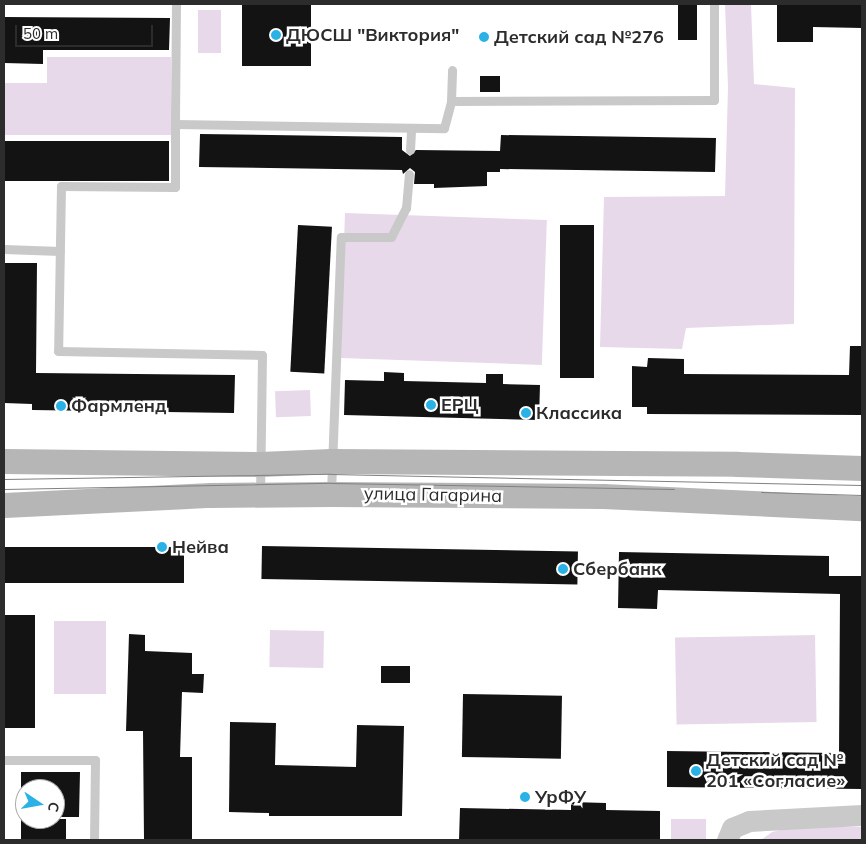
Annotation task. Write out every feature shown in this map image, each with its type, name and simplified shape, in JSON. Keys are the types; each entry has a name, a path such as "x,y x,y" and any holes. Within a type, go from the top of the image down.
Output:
{"main road":[{"name":"улица Гагарина","path":"4,461 260,464 331,461 737,464 862,468"},
{"name":"улица Гагарина","path":"4,504 260,494 331,494 603,496 862,508"}],"street":[{"path":"727,840 732,828 749,821 862,816"}],"lane":[{"path":"176,4 175,187 61,186 58,352 262,355 260,494"},
{"path":"451,101 714,100 714,4"},
{"path":"175,124 444,128 451,101 452,70"},
{"path":"410,150 411,128"},
{"path":"331,494 341,237 391,237 406,208 409,174"},
{"path":"4,249 60,250"},
{"path":"4,760 95,760 94,840"}],"shaded area":[{"path":"725,4 751,4 754,84 795,88 794,324 686,328 682,349 600,347 604,197 725,196 728,87"},
{"path":"198,10 221,10 221,53 198,53"},
{"path":"47,57 171,57 171,135 4,135 4,83 47,83"},
{"path":"345,213 547,220 542,365 340,358"},
{"path":"310,390 311,416 276,417 275,391"},
{"path":"54,621 106,621 106,694 54,694"},
{"path":"270,630 324,631 323,668 269,667"},
{"path":"815,635 817,722 677,724 675,637"},
{"path":"671,819 706,819 706,840 671,840"},
{"path":"793,827 862,827 862,840 761,840 772,832"}],"building":[{"name":"ДЮСШ \"Виктория\"","path":"242,4 311,4 311,66 242,66"},
{"path":"678,4 697,4 697,40 678,40"},
{"path":"777,4 862,4 862,28 813,27 813,42 777,42"},
{"path":"4,17 170,18 169,50 43,50 43,64 4,63"},
{"path":"480,76 500,76 500,92 480,92"},
{"path":"200,134 402,137 402,150 410,156 416,150 500,151 501,135 716,138 715,172 500,169 500,172 487,172 487,186 434,188 434,184 414,184 415,172 410,168 403,174 402,170 199,167"},
{"path":"4,141 169,141 169,181 4,181"},
{"path":"298,225 332,227 324,374 290,372"},
{"path":"560,225 594,225 594,378 560,378"},
{"path":"4,263 37,263 36,373 235,375 234,413 32,410 32,404 4,403"},
{"path":"850,346 862,346 862,415 647,414 647,407 632,407 632,366 647,367 648,358 684,359 684,374 849,375"},
{"path":"384,372 404,373 404,381 486,383 486,374 503,374 503,384 540,385 539,420 344,415 345,380 384,381"},
{"path":"262,546 578,552 577,585 261,579"},
{"path":"4,547 184,547 184,583 4,583"},
{"path":"619,552 829,556 829,576 862,576 862,789 667,787 667,751 839,753 840,594 658,590 657,609 618,608"},
{"path":"4,615 35,615 35,728 4,728"},
{"path":"129,634 145,635 145,651 192,653 192,674 204,674 203,693 182,692 180,757 192,757 192,840 144,840 143,731 126,731"},
{"path":"381,666 410,666 410,683 381,683"},
{"path":"463,694 562,696 561,759 462,757"},
{"path":"230,722 276,723 275,765 356,767 357,725 404,726 402,816 269,816 269,813 229,812"},
{"path":"21,772 80,772 79,817 65,817 65,779 21,779"},
{"path":"571,802 606,803 606,810 660,811 660,840 459,840 460,808 571,810"},
{"path":"66,819 66,840 21,840 21,829 65,829"}],"tram line":[{"path":"4,479 331,474 862,485"},
{"path":"4,489 331,483 674,489"},
{"path":"761,492 862,495"}],"place":[{"name":"ДЮСШ \"Виктория\"","path":"276,35"},
{"name":"Детский сад №276","path":"484,37"},
{"name":"ЕРЦ","path":"431,405"},
{"name":"Фармленд","path":"61,406"},
{"name":"Классика","path":"526,413"},
{"name":"Нейва","path":"162,547"},
{"name":"Сбербанк","path":"563,569"},
{"name":"Детский сад № 201 «Согласие»","path":"696,771"},
{"name":"УрФУ","path":"525,797"}]}
